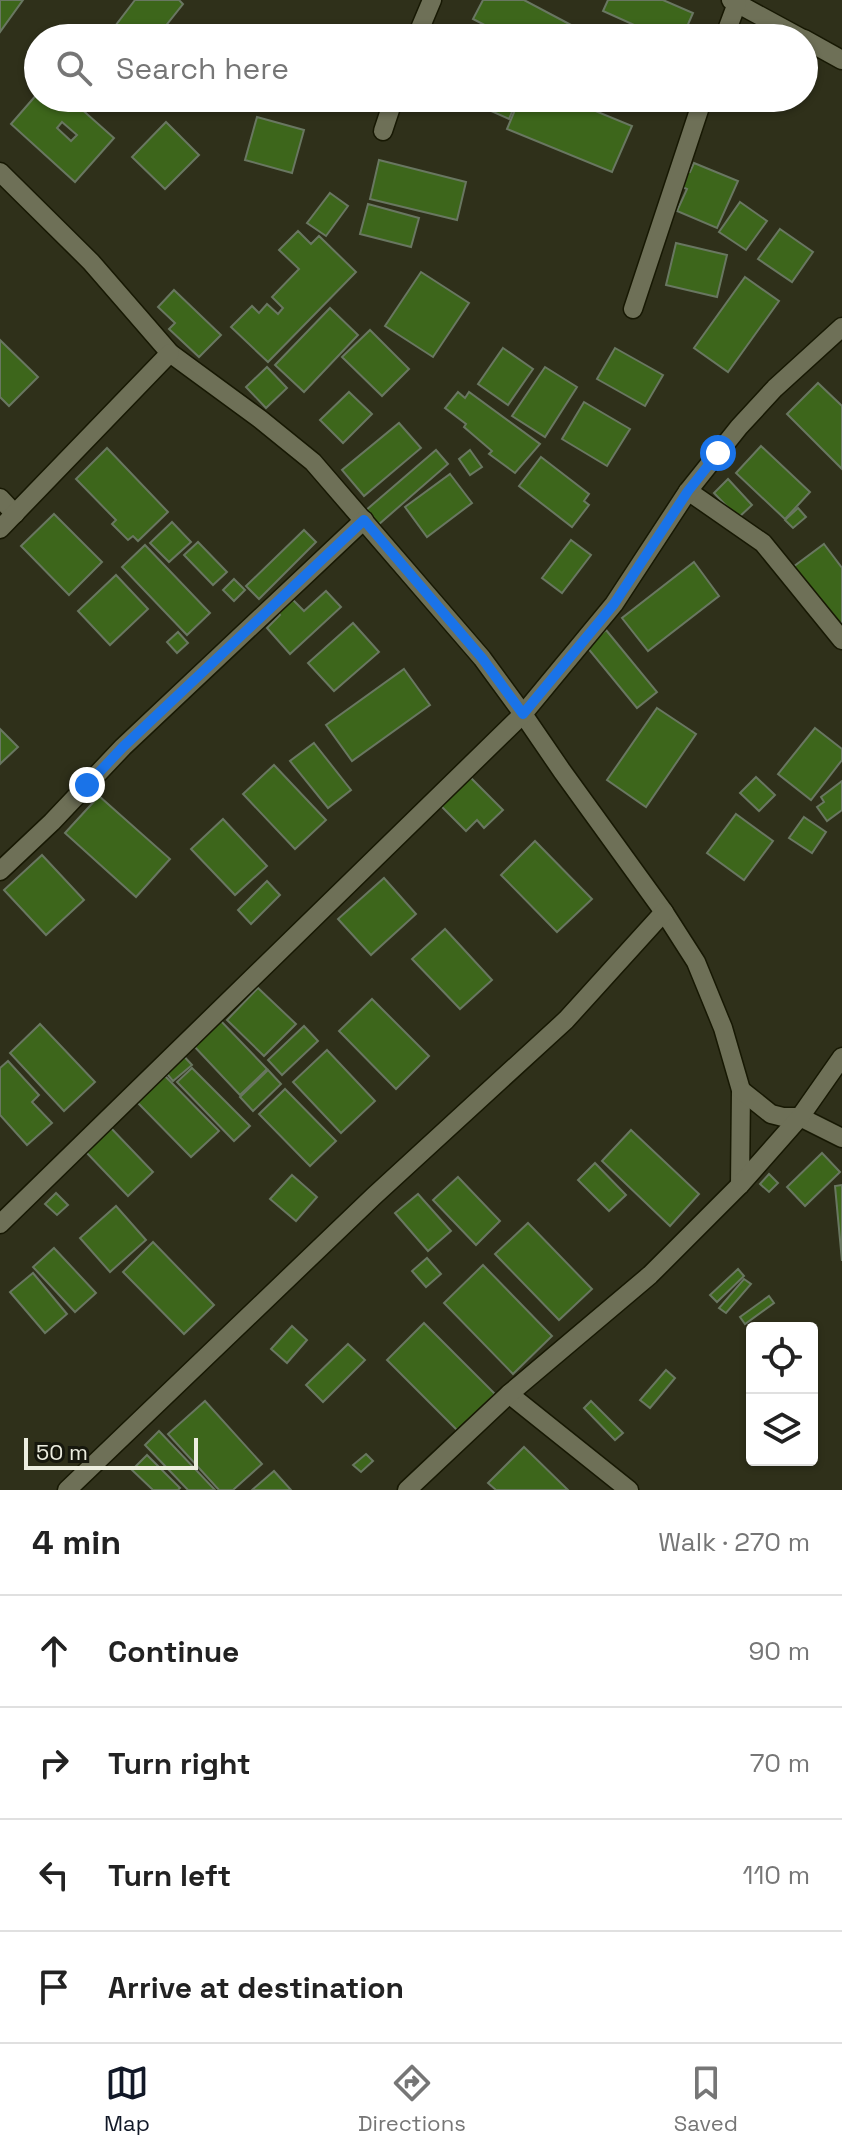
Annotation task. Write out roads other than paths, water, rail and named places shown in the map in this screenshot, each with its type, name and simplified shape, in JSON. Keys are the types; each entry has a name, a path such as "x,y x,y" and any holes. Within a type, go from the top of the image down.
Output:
{"street":[{"path":"422,24 432,0"},
{"path":"728,24 734,2 775,24"},
{"path":"818,47 842,60"},
{"path":"383,131 389,112"},
{"path":"633,309 698,112"},
{"path":"0,172 91,262 170,353 313,462 482,658 523,714 696,962 723,1028 741,1090 740,1185"},
{"path":"0,1224 523,714 614,604 688,491 739,427 775,388 842,327"},
{"path":"0,529 170,353"},
{"path":"688,491 763,543 842,640"},
{"path":"0,498 15,514"},
{"path":"0,871 52,822 123,747 364,520"},
{"path":"67,1490 374,1196 566,1020 664,912"},
{"path":"407,1490 509,1394 650,1275 740,1185 800,1117 842,1057"},
{"path":"741,1090 771,1114 800,1117 842,1138"},
{"path":"509,1394 629,1490"}]}
